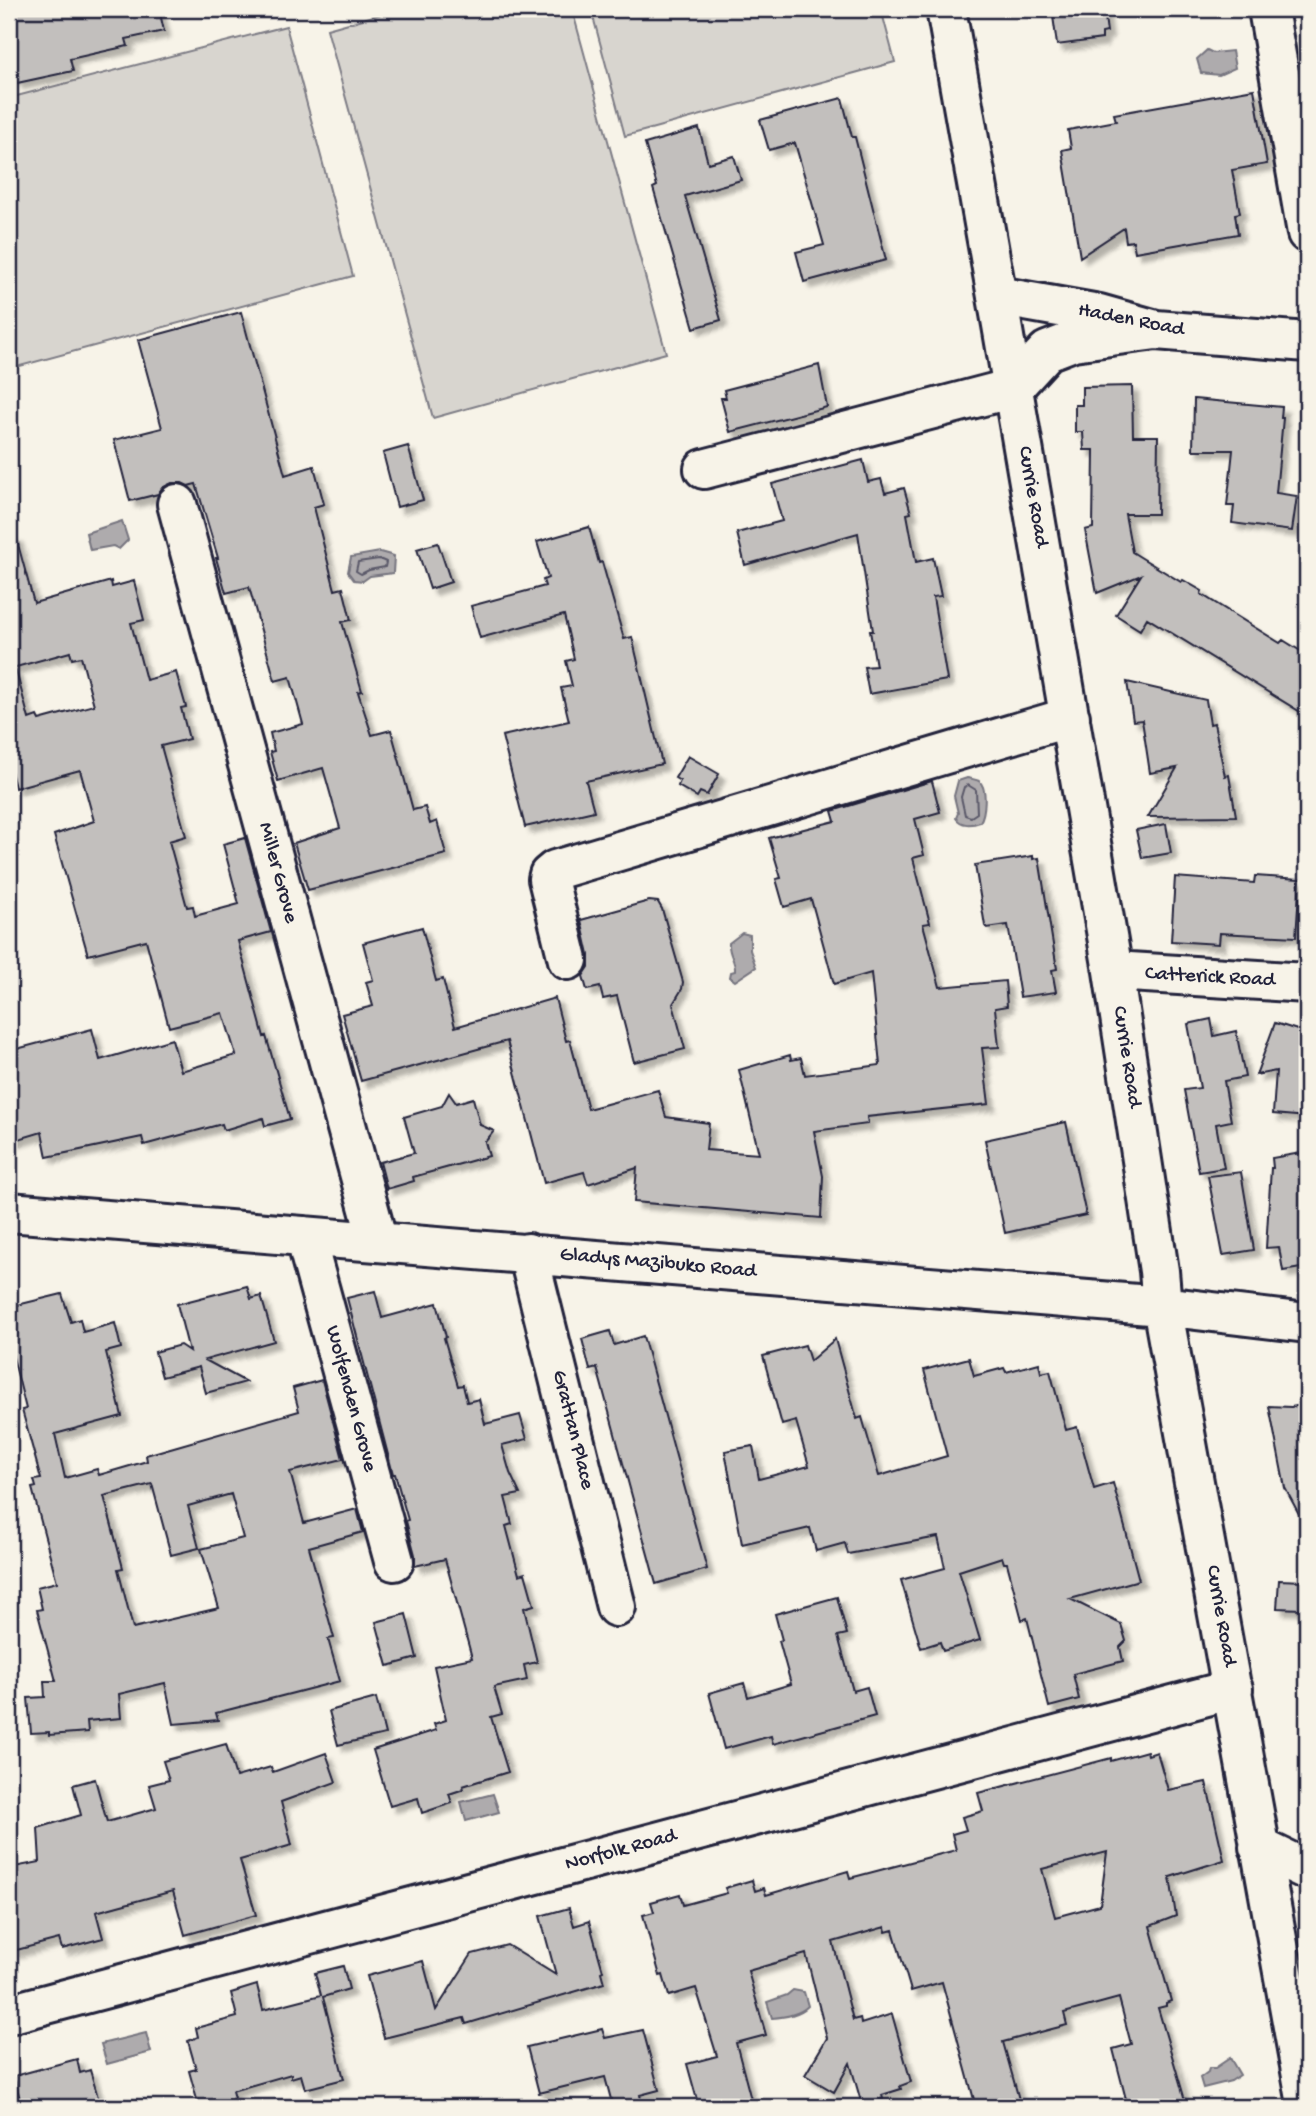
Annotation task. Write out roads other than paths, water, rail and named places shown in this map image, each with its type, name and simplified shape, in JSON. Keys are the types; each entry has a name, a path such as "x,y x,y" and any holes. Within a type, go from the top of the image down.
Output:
{"street":[{"name":"Currie Road","path":"946,9 1113,971 1160,1271 1162,1306 1307,2104"},
{"path":"1268,9 1307,233"},
{"name":"Haden Road","path":"997,296 1099,314 1156,330 1307,342"},
{"path":"704,469 1013,388 1047,351 1073,341 1156,330"},
{"name":"Miller Grove","path":"177,504 378,1242"},
{"path":"568,960 548,879 549,874 555,870 1070,718"},
{"name":"Catterick Road","path":"1113,971 1307,983"},
{"name":"Gladys Mazibuko Road","path":"9,1212 1162,1306 1307,1322"},
{"name":"Wolfenden Grove","path":"305,1236 394,1561"},
{"name":"Grattan Place","path":"528,1254 616,1607"},
{"name":"Norfolk Road","path":"9,2014 1233,1689"},
{"path":"1259,1847 1307,1870"}],"water":[{"path":"1207,50 1213,53 1232,51 1235,68 1219,75 1201,73 1197,59"},
{"path":"122,521 128,540 119,549 113,546 90,550 86,533"},
{"path":"380,552 394,556 393,573 370,576 363,581 354,580 348,572 351,557"},
{"path":"967,778 979,781 985,795 980,822 964,824 956,818 958,813 954,796 958,781"},
{"path":"742,933 750,935 750,950 756,967 735,981 730,977 735,967 729,943"},
{"path":"493,1794 499,1812 466,1821 461,1802"},
{"path":"793,1990 804,1992 808,2006 787,2016 772,2018 767,2002"},
{"path":"146,2033 151,2052 107,2064 101,2044"},
{"path":"1230,2058 1240,2075 1231,2081 1203,2088 1200,2078 1209,2068 1215,2068"}]}
